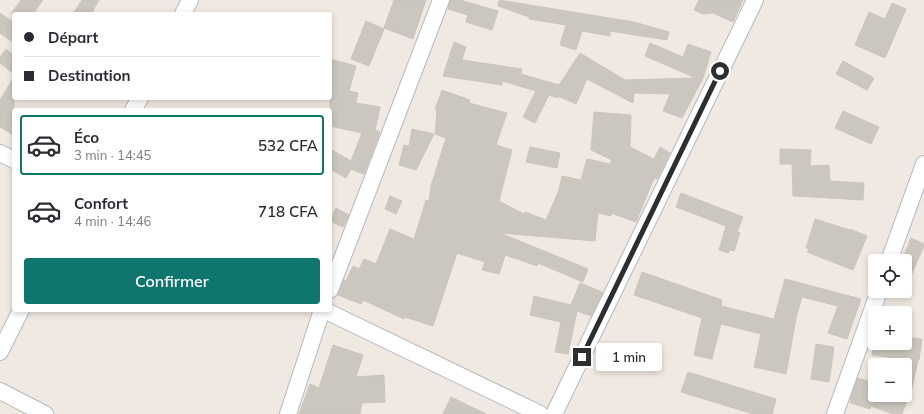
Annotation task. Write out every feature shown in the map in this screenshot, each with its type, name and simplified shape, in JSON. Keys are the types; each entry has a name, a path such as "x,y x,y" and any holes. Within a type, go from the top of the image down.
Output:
{"street":[{"path":"184,12 190,0"},
{"path":"332,285 440,0"},
{"path":"554,414 755,0"},
{"path":"0,153 12,159"},
{"path":"892,254 924,164"},
{"path":"835,414 876,298"},
{"path":"0,352 20,312"},
{"path":"288,414 322,312"},
{"path":"327,312 540,414"},
{"path":"0,391 45,414"}],"building":[{"path":"21,0 43,0 34,12 12,12"},
{"path":"82,0 99,0 92,12 74,12"},
{"path":"394,0 426,0 413,39 384,28"},
{"path":"450,0 460,0 498,11 492,30 466,22 468,15 448,9"},
{"path":"499,0 634,22 669,32 667,40 610,31 610,36 582,31 576,50 560,45 566,25 529,19 529,17 498,6"},
{"path":"699,0 743,0 733,22 713,13 703,14 694,10"},
{"path":"892,3 906,9 885,58 855,45 869,12 885,19"},
{"path":"0,13 12,22 12,42 0,33"},
{"path":"366,21 384,29 369,66 351,59"},
{"path":"454,42 466,47 462,60 522,69 521,74 559,85 580,53 625,80 696,78 645,56 650,43 683,57 688,44 711,52 703,78 682,118 663,111 670,94 634,93 633,103 587,79 576,104 558,96 558,98 549,95 535,123 523,117 536,91 502,81 502,85 443,76"},
{"path":"6,49 12,54 12,72 0,63 0,57"},
{"path":"332,60 356,66 349,91 358,93 356,103 380,107 375,130 380,132 364,174 351,169 346,178 332,170 332,150 351,161 362,133 332,126 332,108 330,108 330,100 332,100"},
{"path":"843,61 874,78 867,90 836,74"},
{"path":"12,80 12,100 14,100 14,108 12,108 12,134 0,127 0,100"},
{"path":"442,90 470,100 469,103 507,113 496,145 512,150 499,201 524,214 525,212 546,220 559,190 562,176 581,180 587,159 610,164 612,160 591,150 594,112 631,115 630,147 654,159 660,147 670,153 657,179 654,178 636,222 611,213 611,216 598,213 595,241 500,233 588,269 583,282 538,263 537,266 505,255 499,274 482,270 485,262 457,253 433,326 405,317 404,319 363,300 361,304 338,295 344,280 346,281 353,266 359,269 364,259 376,264 390,229 414,239 426,200 429,201 431,186 446,138 435,134 437,110 435,109"},
{"path":"843,111 879,127 871,144 835,128"},
{"path":"412,129 434,134 416,170 399,165 404,145 409,146"},
{"path":"530,147 560,153 557,168 526,162"},
{"path":"780,149 811,150 810,166 829,165 830,181 864,183 863,200 793,196 792,164 780,164"},
{"path":"681,193 743,217 737,232 740,233 734,251 730,250 728,253 719,250 726,226 676,207"},
{"path":"390,196 402,201 396,214 385,209"},
{"path":"336,208 349,215 343,227 332,222 332,217"},
{"path":"815,219 850,229 867,236 853,270 807,252 809,249 806,248"},
{"path":"911,238 924,244 912,273 912,254 905,254"},
{"path":"642,272 722,300 721,306 774,319 785,279 861,299 847,339 828,333 838,306 802,297 796,318 786,374 754,367 761,334 721,324 712,359 694,355 702,318 634,295"},
{"path":"580,283 602,292 602,294 591,316 577,311 568,354 555,352 561,322 530,315 534,296 571,305"},
{"path":"912,338 922,339 919,360 912,388 912,358 872,355 873,350 912,350"},
{"path":"816,344 834,347 829,382 811,379"},
{"path":"333,345 363,355 356,377 384,375 385,402 362,403 360,414 299,414 310,384 319,388"},
{"path":"688,372 776,399 772,414 753,414 681,392"},
{"path":"858,378 868,381 868,402 906,402 902,414 893,414 871,406 870,409 851,403 850,399"},
{"path":"451,397 486,414 443,414"}],"route":[{"path":"582,357 720,71"}]}
